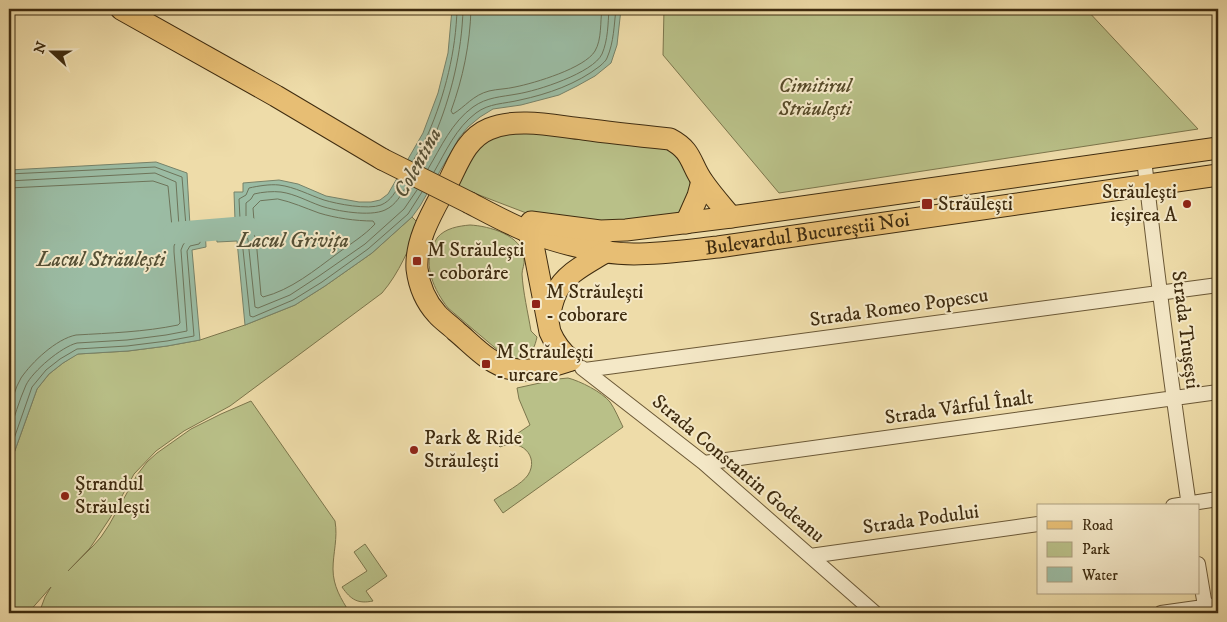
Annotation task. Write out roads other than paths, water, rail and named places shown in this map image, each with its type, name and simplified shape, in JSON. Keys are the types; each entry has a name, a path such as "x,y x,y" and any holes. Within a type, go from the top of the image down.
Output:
{"main road":[{"name":"Bulevardul Bucureștii Noi","path":"121,9 276,96 382,159 470,204 527,231 595,250 632,254 718,247 1218,175"},
{"path":"578,365 527,370 502,366 489,359 437,314 421,287 417,269 424,231 464,151 475,138 489,129 503,125 532,124 670,139 686,150 702,181 731,217"},
{"name":"Bulevardul Bucureștii Noi","path":"489,213 518,220 600,231 626,230 731,217 1218,148"},
{"path":"686,223 698,196 702,181"},
{"path":"527,231 533,245 548,322 555,343 562,352 578,365"},
{"path":"548,322 556,293 561,285 573,273 607,251"}],"street":[{"name":"Strada Trușești","path":"1144,159 1189,504"},
{"name":"Strada Romeo Popescu","path":"578,365 1218,285"},
{"name":"Strada Constantin Godeanu","path":"578,365 704,463 875,613"},
{"name":"Strada Vârful Înalt","path":"704,463 1218,392"},
{"path":"1194,504 1218,499"},
{"name":"Strada Podului","path":"810,556 1037,524"},
{"path":"1162,613 1186,612 1212,606 1200,570"}],"water":[{"name":"Lacul Grivița","path":"452,9 621,9 617,45 611,63 595,76 559,95 521,105 493,109 480,117 459,138 412,217 372,253 295,305 245,325 237,241 217,242 215,220 235,220 234,192 243,192 243,183 279,180 298,184 326,196 359,202 380,200 388,194 423,133 438,93 448,53"},
{"name":"Lacul Străulești","path":"156,162 187,173 190,226 205,226 206,247 192,250 200,340 128,351 78,354 63,363 49,374 37,389 9,467 9,170"}],"waterway":[{"name":"Colentina","path":"174,233 247,227"}],"place":[{"name":"Străulești","path":"927,204"},
{"name":"Străulești ieșirea A","path":"1187,204"},
{"name":"M Străulești - coborâre","path":"417,261"},
{"name":"M Străulești - coborare","path":"536,304"},
{"name":"M Străulești - urcare","path":"486,364"},
{"name":"Park & Ride Străulești","path":"414,450"},
{"name":"Ștrandul Străulești","path":"65,496"}],"park label":[{"name":"Cimitirul Străulești","path":"815,98"}]}
